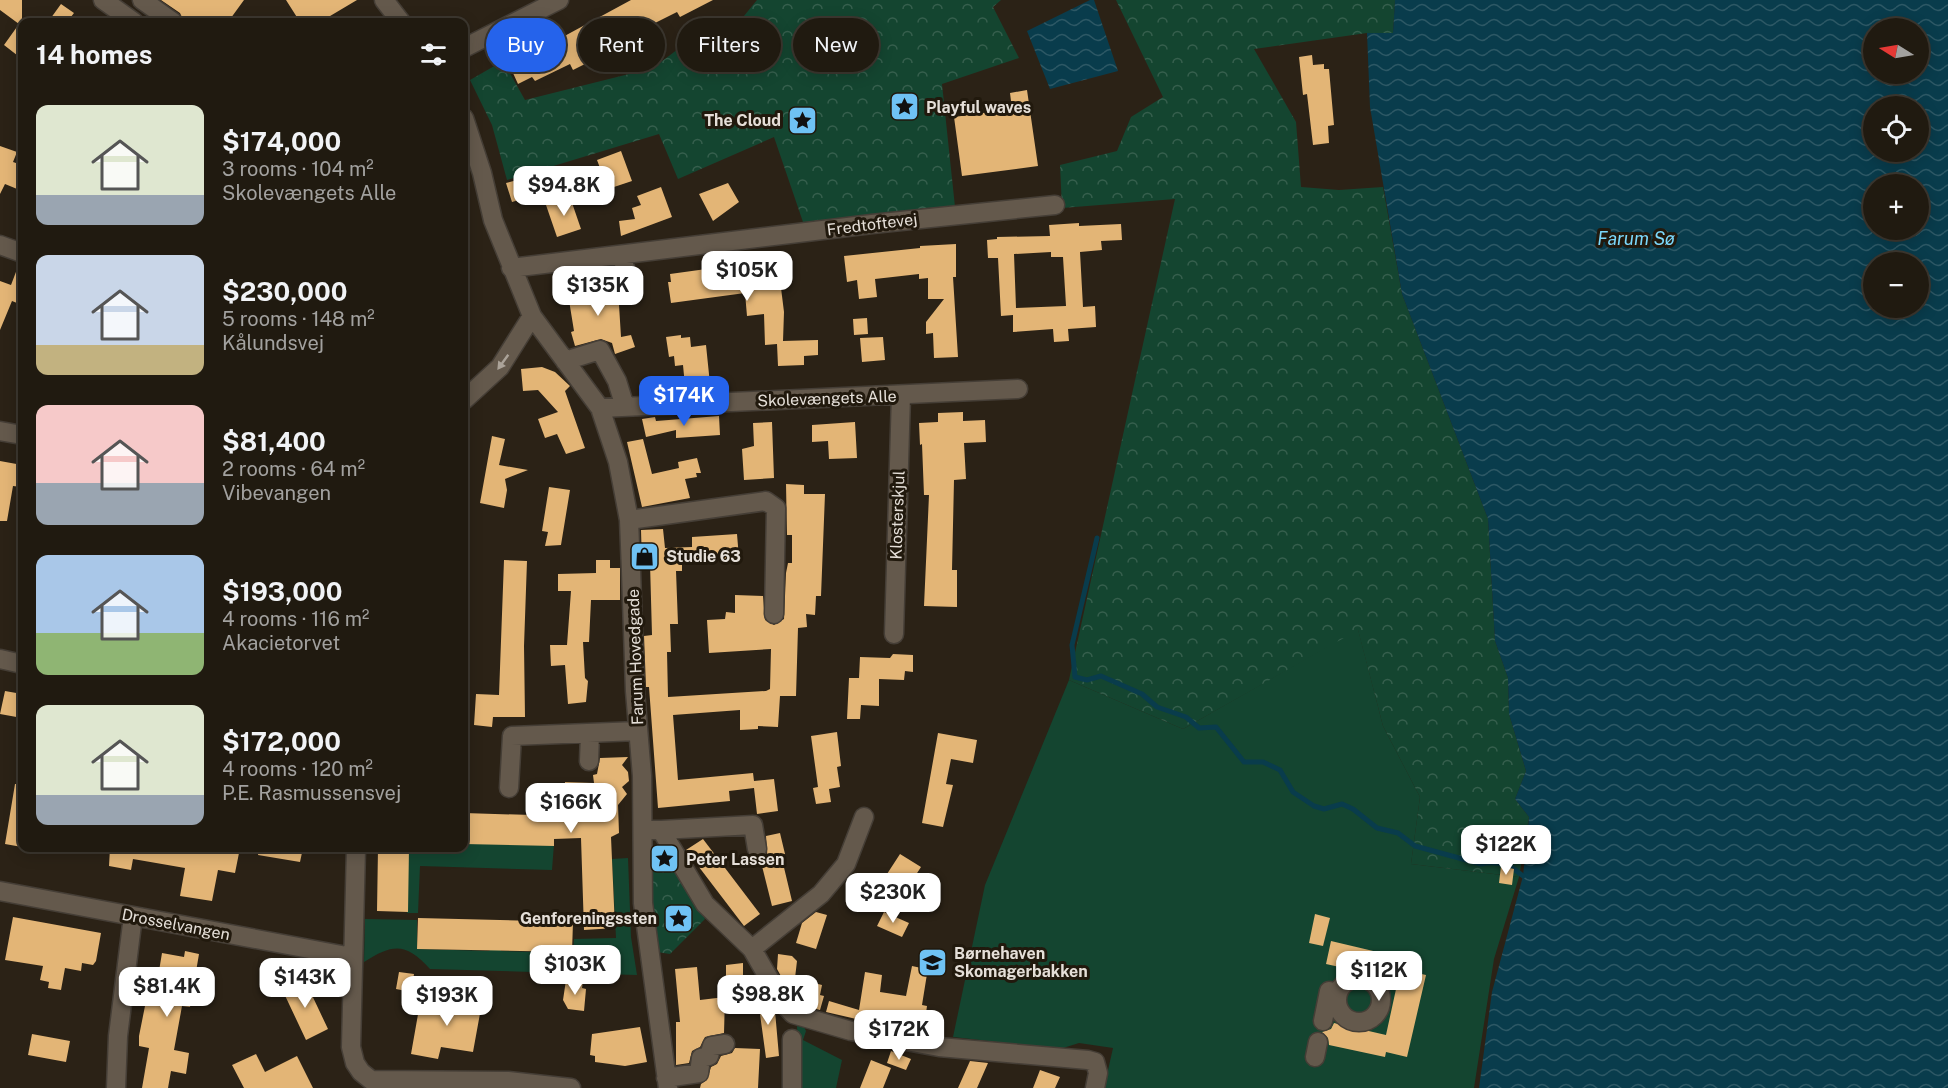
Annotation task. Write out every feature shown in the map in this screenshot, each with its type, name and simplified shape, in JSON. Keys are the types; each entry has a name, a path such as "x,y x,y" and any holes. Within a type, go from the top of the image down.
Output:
{"street":[{"path":"103,0 128,18"},
{"path":"142,0 167,18"},
{"path":"384,0 398,18"},
{"path":"468,46 559,0"},
{"name":"Farum Hovedgade","path":"469,147 493,220 532,316 600,408 618,462 628,520 643,830 644,907 667,1083"},
{"name":"Fredtoftevej","path":"511,268 872,224 1055,205"},
{"path":"0,245 18,252"},
{"path":"622,255 630,290"},
{"path":"468,396 500,367 532,316"},
{"path":"565,361 600,350 617,381 625,407"},
{"name":"Skolevængets Alle","path":"600,408 1018,389"},
{"name":"Klosterskjul","path":"894,634 900,395"},
{"path":"0,431 18,434"},
{"path":"628,520 766,501 776,508 774,614"},
{"path":"0,659 18,663"},
{"path":"509,788 512,736 638,731"},
{"path":"589,761 591,734"},
{"path":"752,949 821,894 846,864 864,818"},
{"path":"643,830 753,825 757,849"},
{"path":"661,830 705,904 752,949 783,1003 793,1014 851,1031 939,1047 1088,1060 1095,1062 1098,1073 1095,1087"},
{"path":"356,852 351,1047 358,1080 571,1088"},
{"name":"Drosselvangen","path":"0,891 352,957"},
{"path":"116,1088 118,1036 133,916"},
{"path":"1323,1021 1329,991 1338,993"},
{"path":"792,1039 792,1088"},
{"path":"667,1083 699,1073 700,1058 709,1056 712,1046 725,1044"}],"green space":[{"path":"757,0 1001,0 993,7 1019,58 942,84 955,207 803,222 774,137 678,179 659,134 507,180 492,125 470,80 486,71 509,72 525,100 637,72 665,72 665,59 677,50 677,72 781,72 781,18 742,18"},
{"path":"1116,0 1395,0 1393,33 1367,33 1254,49 1296,122 1301,187 1339,190 1383,187 1402,294 1488,519 1495,641 1508,678 1509,714 1526,771 1515,799 1529,817 1519,877 1411,864 1420,797 1383,726 1358,630 1183,729 1069,680 1175,199 1062,208 1060,165 1117,151 1131,117 1163,97"},
{"path":"1358,629 1383,726 1420,797 1411,864 1519,877 1494,959 1474,1088 1104,1088 1113,1048 1079,1043 1060,1049 953,1037 985,885 1069,680 1183,729"},
{"path":"468,842 554,844 552,870 420,866 418,913 407,913 407,852 468,852"},
{"path":"665,850 705,919 670,954 657,952 650,888 658,851"},
{"path":"628,858 631,937 637,975 430,969 414,954 399,949 384,951 364,962 365,919 417,920 417,949 489,951 501,939 501,951 573,953 574,939 616,938 612,859"},
{"path":"797,1026 804,1027 806,1031 803,1040 842,1060 836,1088 800,1088"}],"water":[{"path":"1094,0 1118,71 1050,89 1027,31"},
{"name":"Farum Sø","path":"1395,0 1948,0 1948,1088 1479,1088 1492,992 1523,876 1529,817 1515,799 1526,771 1509,714 1508,678 1495,641 1488,519 1402,294 1370,107 1367,33 1393,33"}],"building":[{"path":"0,0 22,0 22,18 18,18 18,23 0,10"},
{"path":"161,0 244,0 231,18 182,18 180,13"},
{"path":"286,0 357,0 327,18 297,18"},
{"path":"631,0 713,0 680,17 677,12 665,18 598,18"},
{"path":"61,4 74,13 70,18 51,18"},
{"path":"18,25 18,56 4,45"},
{"path":"578,29 578,68 573,70 570,64 566,66 566,35"},
{"path":"1312,55 1313,65 1324,64 1324,69 1329,69 1334,125 1328,126 1329,143 1313,145 1307,94 1303,95 1299,57"},
{"path":"513,72 554,72 535,81 532,77 518,84"},
{"path":"1027,90 1038,166 962,176 954,117 1012,109 1010,93"},
{"path":"0,146 17,152 13,162 18,164 18,189 5,184 0,194"},
{"path":"621,151 632,181 608,189 597,160"},
{"path":"528,177 533,196 512,202 506,183"},
{"path":"728,183 739,202 713,221 699,194"},
{"path":"661,187 672,217 621,236 619,221 635,219 632,208 641,205 637,196"},
{"path":"570,197 581,229 557,237 546,205"},
{"path":"1121,224 1122,240 1101,241 1102,250 1080,252 1083,307 1095,306 1096,327 1068,329 1069,341 1054,342 1053,329 1013,332 1013,315 1001,316 998,258 988,258 987,240 997,239 997,237 1050,236 1049,225","holes":["1051,252 1051,257 1063,257 1066,306 1016,308 1014,254"]},
{"path":"956,244 956,277 953,277 958,357 934,358 933,333 926,334 926,322 944,299 928,299 928,278 919,279 919,274 875,279 877,297 859,299 857,280 847,282 844,256 920,248 920,246"},
{"path":"778,264 784,312 783,341 818,340 818,355 804,356 804,365 778,366 777,344 765,345 764,314 747,316 745,293 671,303 668,282 671,282 670,274 728,266 729,270"},
{"path":"18,267 18,303 12,301 0,330 0,281 11,285"},
{"path":"613,282 619,305 621,337 631,335 635,347 615,354 612,343 601,339 575,346 571,332 574,331 568,294 578,292 577,288"},
{"path":"867,318 868,334 854,335 853,319"},
{"path":"681,335 681,338 690,337 691,347 706,345 710,384 685,386 683,365 675,366 674,356 669,357 666,337"},
{"path":"883,337 885,360 862,362 860,338"},
{"path":"542,367 555,372 570,386 565,391 585,448 566,454 557,434 545,438 538,419 558,412 538,390 523,391 521,369"},
{"path":"963,412 963,421 985,420 986,442 964,443 966,479 954,480 952,570 957,570 957,607 924,606 929,495 924,495 919,423 938,422 938,413"},
{"path":"719,416 720,435 676,438 676,430 646,437 642,419 655,417 656,421"},
{"path":"772,422 774,478 744,480 742,449 754,446 753,423"},
{"path":"855,422 857,458 829,459 828,441 812,442 812,425"},
{"path":"492,436 505,439 499,465 528,470 505,479 507,490 504,508 480,503"},
{"path":"643,439 652,474 679,468 678,462 697,458 701,473 696,473 697,477 685,479 690,498 642,507 627,442"},
{"path":"0,461 18,464 18,487 13,486 7,521 0,521"},
{"path":"786,484 804,485 804,494 825,494 821,596 816,596 815,615 806,614 807,627 798,628 796,696 780,696 778,727 758,726 758,729 740,730 740,710 673,715 678,780 753,773 754,781 774,779 778,811 757,814 754,788 729,791 730,801 658,808 649,687 646,687 644,636 652,635 650,563 642,564 641,530 663,529 665,548 692,547 692,537 737,534 739,558 682,561 682,571 676,571 678,624 670,624 671,652 667,652 668,697 766,691 770,689 771,649 709,653 707,620 725,619 726,612 735,613 735,595 763,596 765,620 774,625 784,619 786,573 788,563 792,563 792,535 787,535"},
{"path":"549,487 570,490 561,545 545,546 548,532 542,531"},
{"path":"504,560 527,561 524,646 525,717 493,717 492,727 474,725 476,694 499,695"},
{"path":"596,560 610,560 610,568 620,568 620,600 591,600 589,642 583,642 585,678 588,681 586,702 568,704 565,665 551,666 550,645 567,645 571,591 558,591 558,574 596,573"},
{"path":"893,654 913,655 913,672 905,671 904,680 879,679 879,706 861,705 860,719 847,719 849,678 859,678 860,657 890,658"},
{"path":"5,691 18,693 18,717 0,714"},
{"path":"837,732 841,766 837,767 840,787 829,789 831,802 816,804 813,788 818,787 811,736"},
{"path":"938,733 977,740 973,763 951,759 946,784 953,785 943,827 922,823"},
{"path":"628,757 622,765 628,772 629,781 622,787 627,794 618,805 619,833 611,837 615,928 584,930 581,838 554,839 554,846 468,844 468,813 564,816 565,782 594,783 593,775 597,774 600,758"},
{"path":"15,784 18,784 18,846 5,844"},
{"path":"780,833 785,854 781,855 792,901 772,906 762,866 768,865 766,836"},
{"path":"703,839 760,914 744,926 686,850"},
{"path":"110,852 239,852 235,873 218,870 212,901 180,896 185,868 133,859 131,870 109,866"},
{"path":"258,852 302,852 300,862 258,855"},
{"path":"378,852 409,852 408,912 377,911"},
{"path":"900,854 921,867 908,887 887,874"},
{"path":"1501,866 1514,869 1512,885 1499,883"},
{"path":"816,912 827,915 816,949 796,943 802,923"},
{"path":"884,912 909,923 902,937 877,926"},
{"path":"1315,914 1330,918 1323,946 1309,943"},
{"path":"13,917 101,933 96,961 93,965 82,963 81,971 65,968 61,990 48,988 49,982 40,980 43,966 5,960"},
{"path":"418,918 573,922 572,952 417,949"},
{"path":"1331,941 1407,959 1404,970 1426,975 1407,1057 1386,1052 1385,1057 1329,1045 1328,1038 1322,1032 1331,1029 1334,1023 1386,1035 1398,980 1326,964"},
{"path":"185,951 199,954 190,1007 182,1006 174,1050 189,1053 186,1074 171,1071 168,1088 142,1088 149,1048 139,1046 139,1036 151,976 158,977 162,953 184,957"},
{"path":"778,954 792,956 797,961 795,978 822,985 820,995 824,996 820,1010 799,1004 792,996 777,969"},
{"path":"743,963 743,996 726,996 726,965"},
{"path":"912,966 926,969 927,974 922,1005 927,1006 924,1027 918,1026 917,1031 900,1028 901,1025 865,1021 826,1012 829,1001 859,1010 865,972 882,975 880,992 906,996"},
{"path":"697,967 700,1000 725,997 724,1033 705,1037 700,1047 692,1051 689,1063 676,1065 676,1022 680,1022 675,969"},
{"path":"399,972 414,974 411,992 396,989"},
{"path":"300,978 307,993 310,991 328,1029 306,1040 281,987"},
{"path":"566,980 583,982 582,988 586,989 584,1011 568,1009 563,1000"},
{"path":"763,991 775,1011 779,1056 766,1058 757,992"},
{"path":"458,993 483,997 473,1052 441,1047 438,1059 411,1054 420,1003 456,1009"},
{"path":"640,1027 647,1062 625,1066 595,1062 595,1056 590,1055 592,1034"},
{"path":"32,1034 70,1041 66,1062 28,1055"},
{"path":"735,1048 760,1049 758,1088 700,1088 701,1084 707,1080 711,1067 717,1064 721,1056 732,1053"},
{"path":"891,1051 911,1059 906,1070 887,1063"},
{"path":"256,1054 265,1072 297,1056 313,1088 244,1088 232,1065"},
{"path":"871,1060 891,1068 883,1088 860,1088"},
{"path":"970,1061 988,1063 977,1088 958,1088"},
{"path":"1040,1070 1060,1077 1055,1088 1033,1088"}],"waterway":[{"path":"1097,538 1072,645 1075,677 1087,680 1101,676 1142,694 1157,707 1186,717 1199,728 1216,727 1244,762 1263,762 1280,770 1293,792 1314,806 1324,809 1342,804 1353,809 1377,828 1398,833 1415,846 1481,864 1504,864 1523,876"}],"place":[{"name":"Playful waves","path":"905,107"},
{"name":"The Cloud","path":"802,120"},
{"name":"Studie 63","path":"645,556"},
{"name":"Peter Lassen","path":"665,859"},
{"name":"Genforeningssten","path":"678,918"},
{"name":"Børnehaven Skomagerbakken","path":"933,962"}]}
